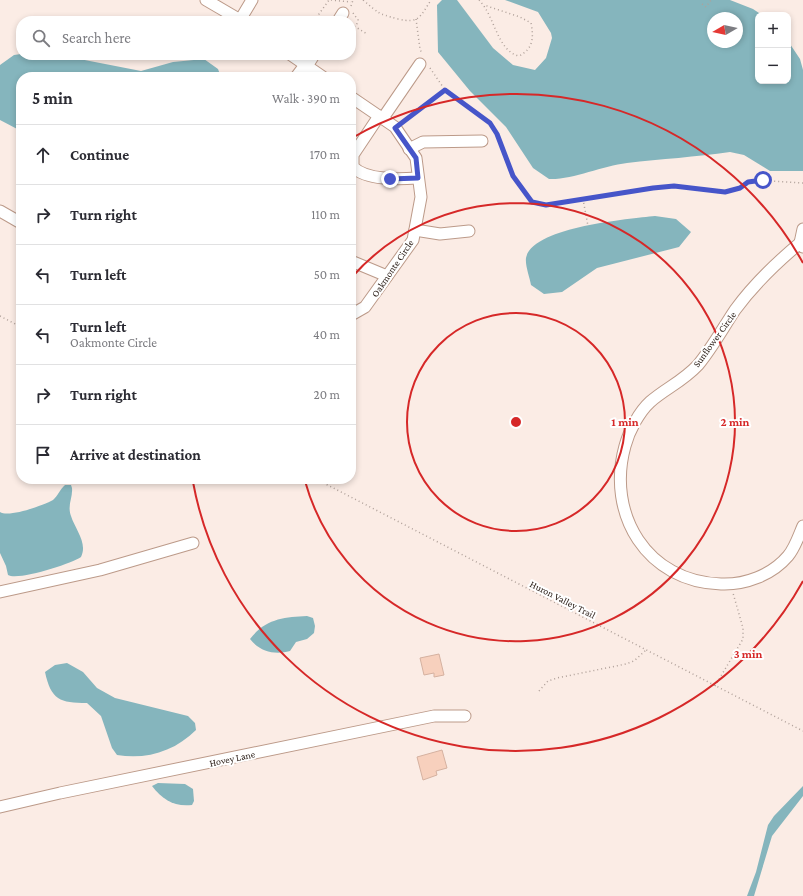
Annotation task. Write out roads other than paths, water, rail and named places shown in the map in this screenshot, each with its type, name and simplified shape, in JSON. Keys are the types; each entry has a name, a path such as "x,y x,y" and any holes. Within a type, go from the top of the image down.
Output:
{"street":[{"path":"206,0 234,16"},
{"path":"243,16 252,0"},
{"path":"298,60 316,72"},
{"path":"300,72 310,60"},
{"path":"356,150 424,62"},
{"name":"Oakmonte Circle","path":"356,100 395,128 416,158 421,197 413,240 365,307 356,312"},
{"path":"409,149 423,142 482,141"},
{"path":"356,169 362,173 390,179 418,178"},
{"path":"0,211 16,220"},
{"path":"802,244 803,229"},
{"path":"414,230 440,234 469,231"},
{"name":"Sunflower Circle","path":"802,244 768,270 736,308 698,364 679,383 650,402 635,422 625,446 621,480 625,516 644,550 672,572 688,580 705,584 731,584 745,582 775,568 789,555 803,526"},
{"path":"356,263 387,276"},
{"path":"0,592 100,570 193,543"},
{"name":"Hovey Lane","path":"0,807 60,793 426,718 465,716"}],"water":[{"path":"442,0 457,0 493,48 513,65 535,70 546,58 552,38 551,33 538,12 505,0 730,0 758,12 755,12 755,84 791,84 791,46 800,59 803,70 803,171 770,171 744,155 730,152 627,163 558,179 549,179 533,168 506,127 470,91 438,52 437,5"},
{"path":"16,55 16,60 85,60 141,71 173,62 205,60 218,69 219,72 16,72 16,128 0,120 0,65"},
{"path":"655,216 676,219 691,232 679,247 597,268 562,292 544,294 531,285 526,258 532,247 545,239 583,226 624,219"},
{"path":"65,485 71,485 72,488 70,512 82,541 83,552 81,557 33,574 22,576 8,575 0,553 0,512 18,512 42,505 53,500"},
{"path":"307,616 313,618 315,626 314,633 307,639 296,642 290,651 279,653 263,650 250,639 262,627 276,620"},
{"path":"67,663 83,672 97,688 115,698 188,716 195,723 196,730 179,743 160,752 139,756 117,755 112,748 101,716 87,703 63,701 50,689 45,672 55,665"},
{"path":"158,783 185,784 193,789 194,801 192,805 180,805 169,802 152,786"},
{"path":"803,786 803,796 772,836 754,896 747,896 756,872 768,825 774,816"}]}
